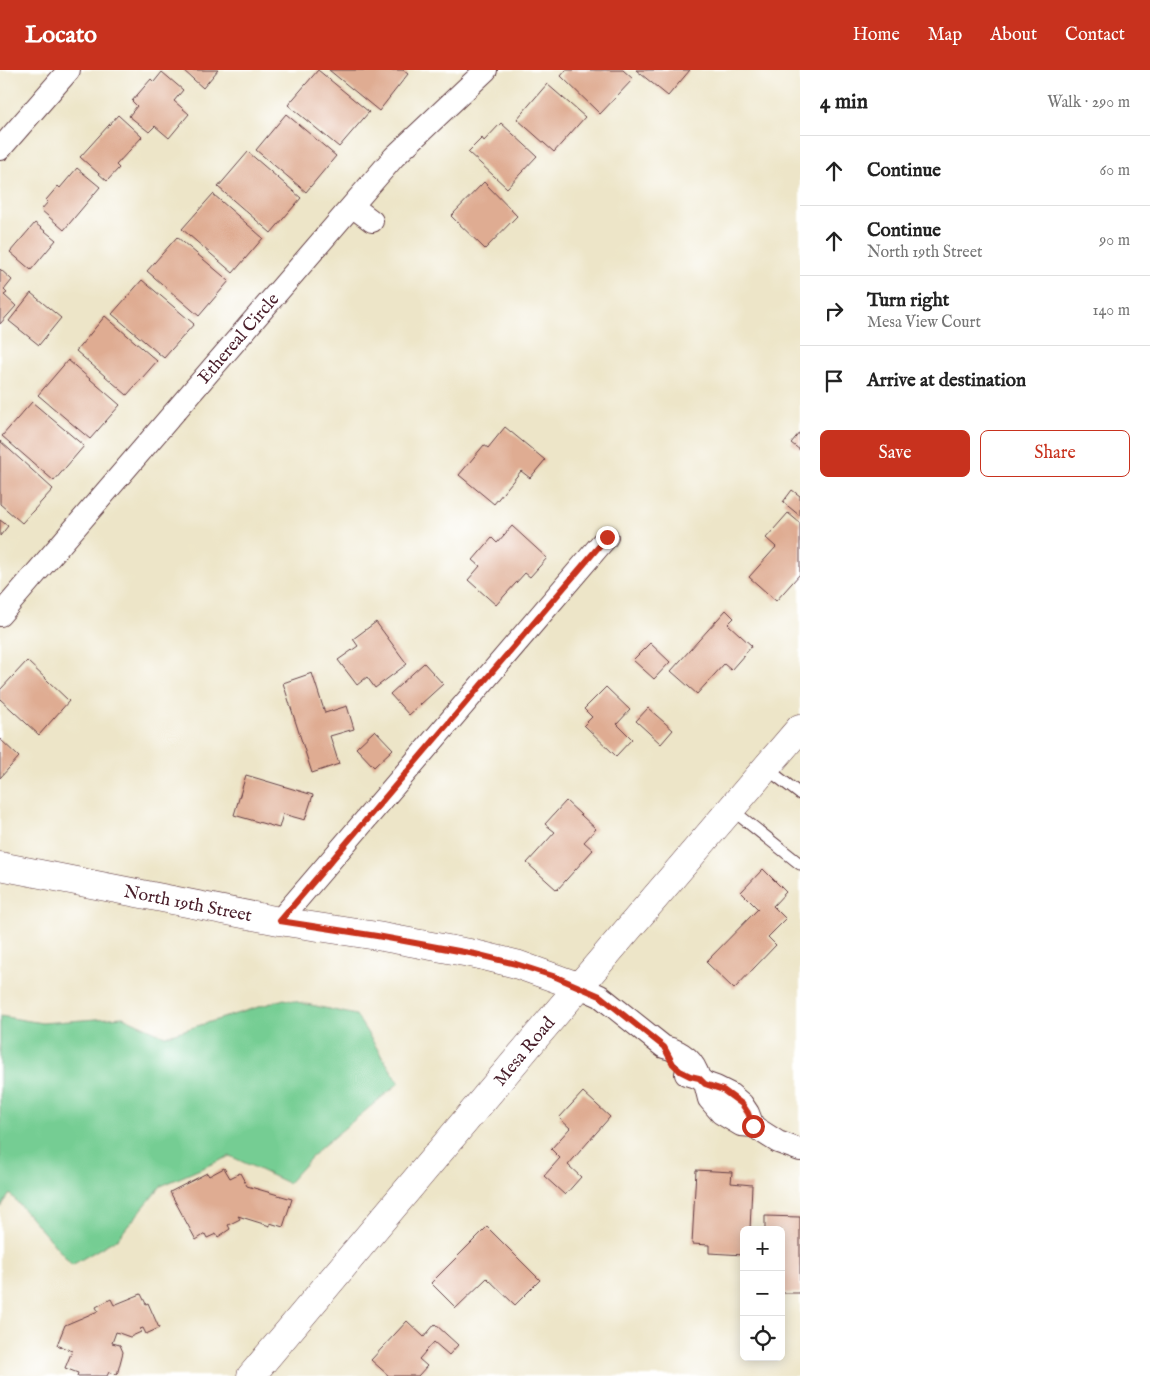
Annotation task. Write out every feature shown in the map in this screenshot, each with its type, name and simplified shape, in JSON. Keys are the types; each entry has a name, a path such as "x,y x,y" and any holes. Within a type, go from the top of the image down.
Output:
{"main road":[{"name":"Mesa Road","path":"251,1376 800,728"},
{"name":"North 19th Street","path":"0,866 280,921 475,954 516,964 580,987"}],"street":[{"path":"0,150 69,70"},
{"name":"Ethereal Circle","path":"0,615 394,157 486,70"},
{"path":"352,206 372,221"},
{"path":"280,921 607,537"},
{"path":"580,987 600,996 664,1047 684,1055 694,1065 702,1081 723,1090 742,1104 753,1126 778,1142 800,1150"}],"lane":[{"path":"766,768 800,794"},
{"path":"731,809 800,864"}],"green space":[{"path":"284,999 356,1015 399,1083 318,1150 288,1183 230,1156 161,1186 118,1238 72,1265 10,1194 0,1208 0,1016 42,1023 123,1017 165,1036"}],"building":[{"path":"183,70 218,70 203,88"},
{"path":"318,70 369,112 339,147 288,105"},
{"path":"329,70 403,70 408,74 379,111"},
{"path":"566,70 623,70 633,79 600,114 561,76"},
{"path":"636,70 690,70 668,96"},
{"path":"162,72 183,90 174,101 189,114 169,138 155,126 149,132 129,116 137,106 132,101 151,79 154,82"},
{"path":"547,84 585,117 554,152 517,119"},
{"path":"286,114 336,156 306,192 256,150"},
{"path":"118,115 142,137 116,165 119,168 107,181 80,157"},
{"path":"501,123 537,156 507,188 468,152 482,138 484,141"},
{"path":"248,152 301,198 271,233 218,187"},
{"path":"77,168 100,187 64,230 41,210 48,202 46,200 58,186 60,188"},
{"path":"484,182 517,216 485,249 451,216"},
{"path":"213,194 263,238 233,273 182,229"},
{"path":"35,223 56,240 31,270 10,252"},
{"path":"177,237 229,281 199,316 147,271"},
{"path":"0,269 12,280 4,290 7,293 4,295 16,306 0,324"},
{"path":"142,280 194,324 164,358 112,314"},
{"path":"31,293 61,318 39,345 9,321"},
{"path":"105,316 157,361 127,395 76,351"},
{"path":"68,360 120,405 90,439 38,395"},
{"path":"32,402 84,446 54,481 2,436"},
{"path":"505,427 545,460 530,478 521,471 494,504 459,475 484,445 488,448"},
{"path":"800,432 800,450 791,443"},
{"path":"0,441 53,489 22,523 0,504"},
{"path":"792,490 800,496 800,516 783,502"},
{"path":"788,513 800,523 800,574 776,601 749,577 776,547 766,538"},
{"path":"0,520 8,526 0,536"},
{"path":"512,526 547,558 530,577 525,573 496,605 468,580 480,566 473,560 492,538 497,543"},
{"path":"726,610 734,618 728,624 752,646 731,670 724,664 697,694 671,671"},
{"path":"376,622 407,664 375,688 367,677 357,685 338,660 358,646 353,639"},
{"path":"650,643 670,662 654,679 633,660"},
{"path":"27,661 69,701 39,735 0,699 0,690"},
{"path":"424,663 443,684 409,715 390,694"},
{"path":"312,673 325,713 347,706 354,729 330,736 339,764 312,773 283,683"},
{"path":"606,687 630,710 617,724 632,739 616,756 584,725 592,717 584,709"},
{"path":"648,708 673,730 661,744 636,721"},
{"path":"375,730 393,749 374,767 356,748"},
{"path":"0,739 19,757 0,778"},
{"path":"246,775 313,795 305,820 283,814 279,828 234,815"},
{"path":"566,801 596,829 584,842 593,850 557,890 527,863 555,832 545,824"},
{"path":"763,869 786,892 773,906 786,919 768,937 776,945 734,989 706,962 758,909 741,892"},
{"path":"583,1092 610,1117 568,1165 581,1177 565,1195 544,1176 560,1158 551,1149 570,1128 559,1118"},
{"path":"224,1168 230,1178 240,1173 247,1186 292,1199 283,1227 270,1223 270,1226 238,1216 240,1219 228,1225 230,1229 218,1237 216,1234 207,1238 205,1234 196,1240 170,1192 207,1173 209,1176"},
{"path":"696,1170 732,1172 731,1183 752,1185 750,1226 740,1226 740,1255 709,1253 709,1245 692,1244"},
{"path":"765,1216 800,1217 800,1293 785,1293 785,1226 765,1226"},
{"path":"487,1227 540,1280 515,1305 487,1278 456,1308 431,1283"},
{"path":"141,1294 146,1304 148,1303 159,1328 146,1334 143,1328 140,1329 141,1332 130,1337 116,1332 112,1343 120,1345 123,1352 117,1375 109,1372 107,1376 77,1376 78,1373 65,1368 72,1351 57,1345 65,1325 98,1311 96,1307 111,1299 114,1305"},
{"path":"407,1321 424,1337 435,1324 458,1345 449,1355 434,1342 419,1359 427,1366 418,1376 389,1376 371,1360"}],"route":[{"path":"607,537 280,921 475,954 516,964 556,977 600,996 615,1006 664,1047 667,1056 680,1071 699,1078 705,1084 716,1086 742,1104 753,1126"}]}
